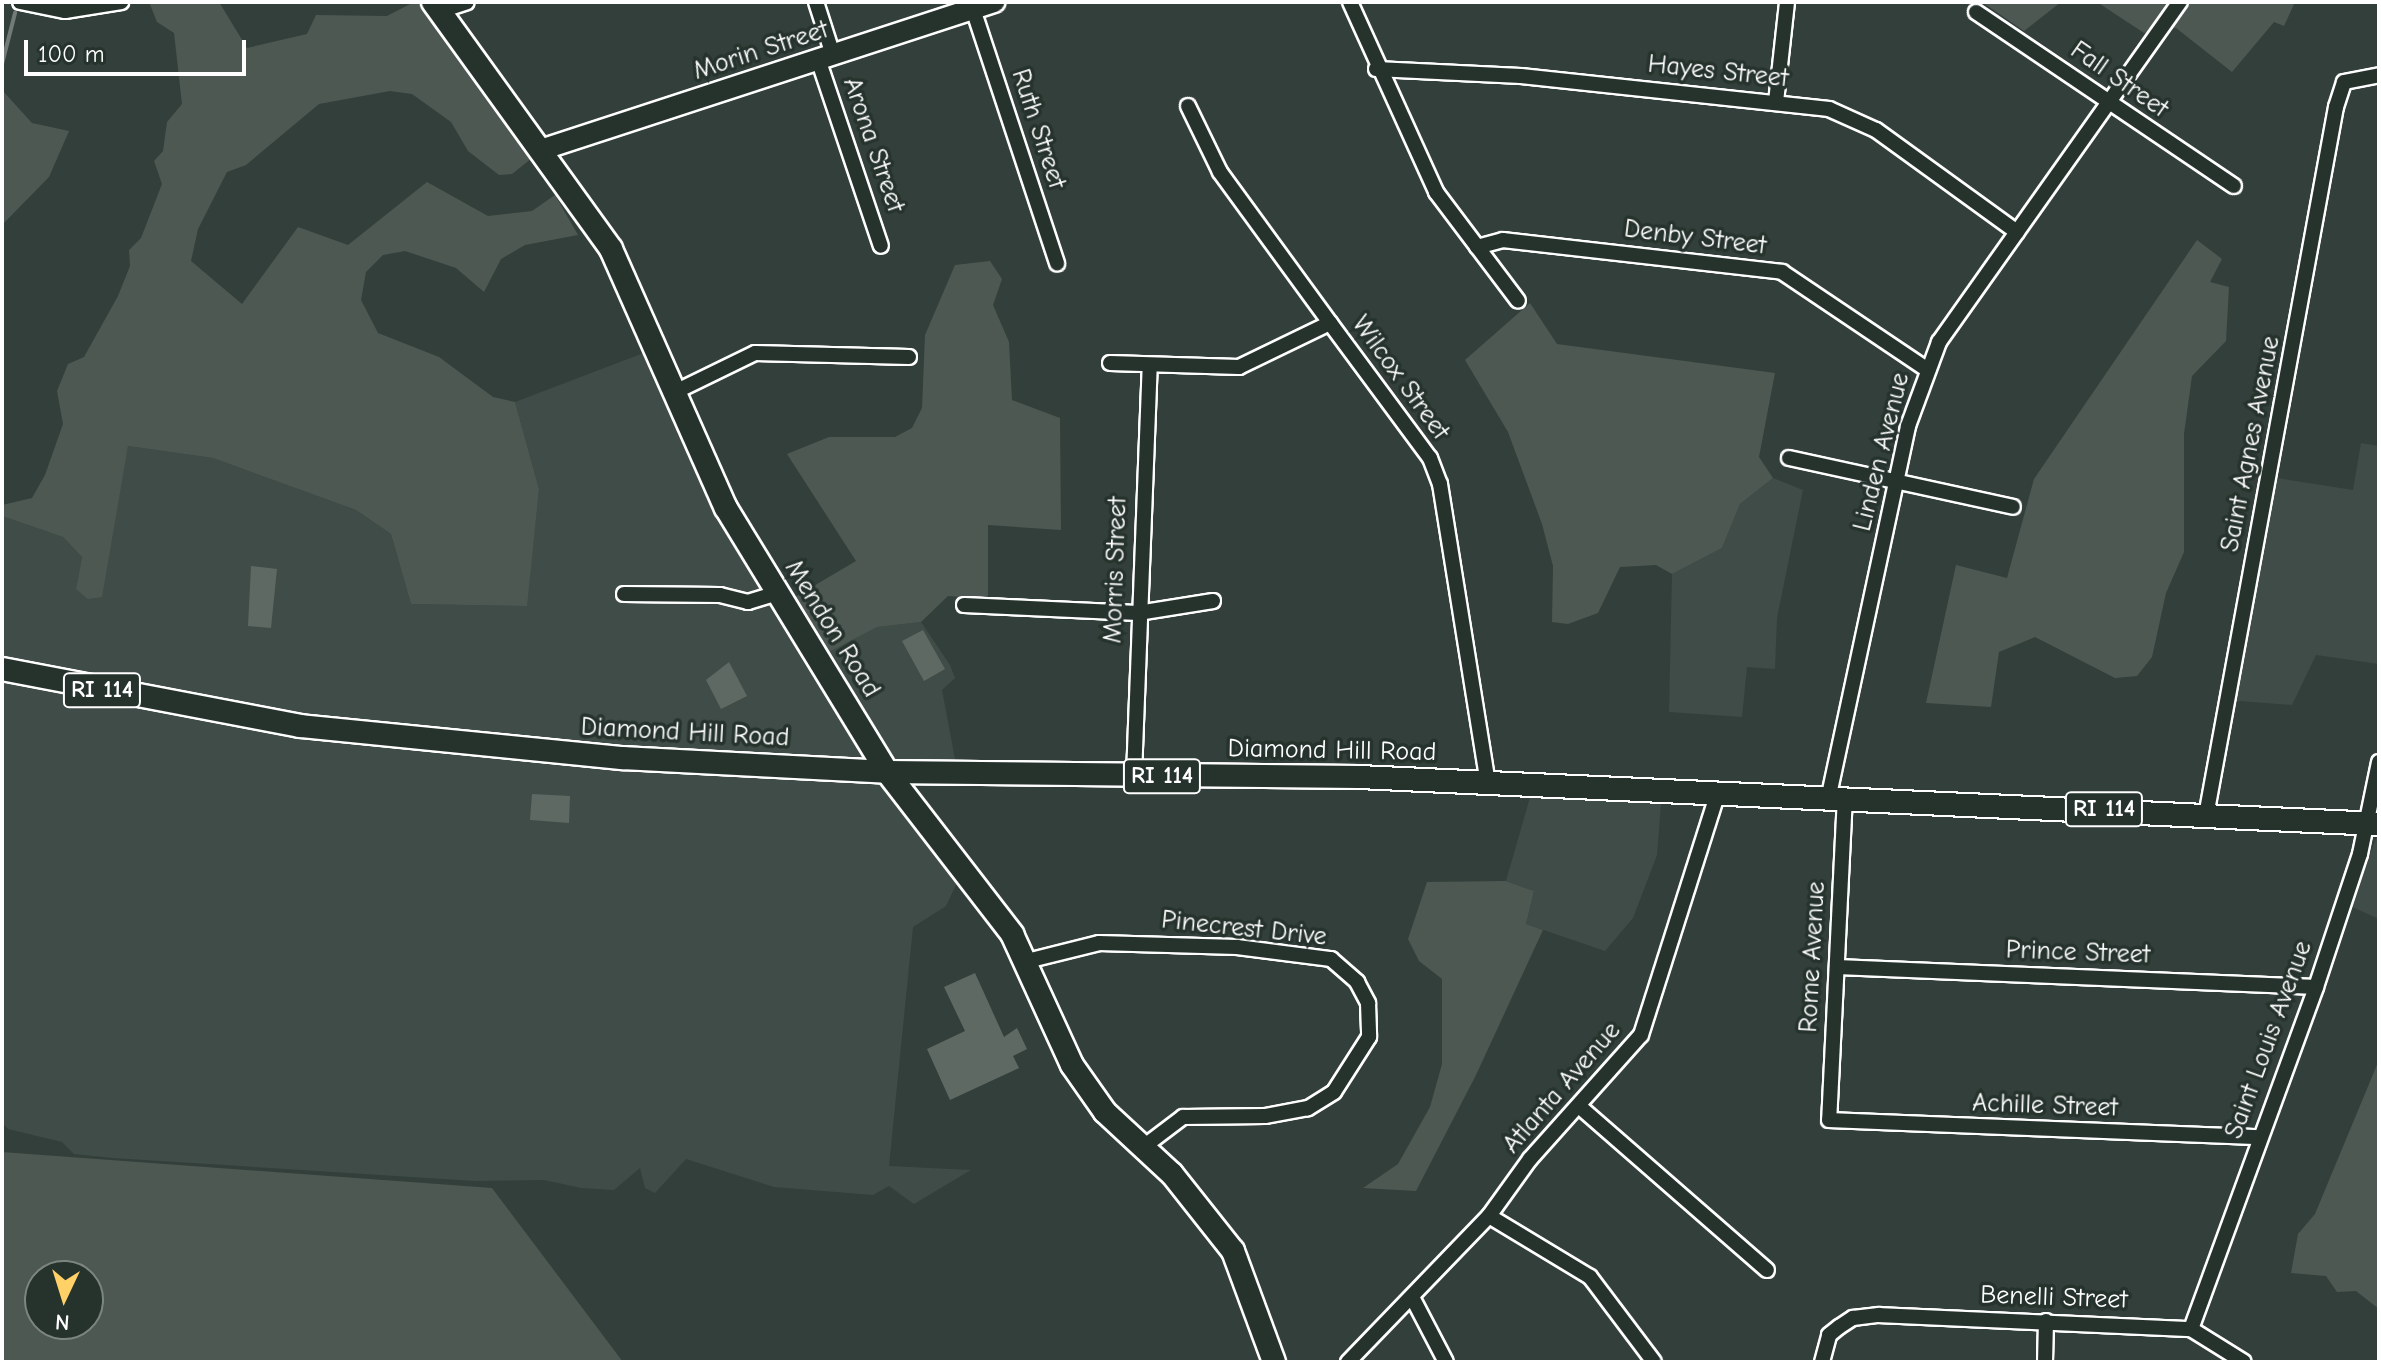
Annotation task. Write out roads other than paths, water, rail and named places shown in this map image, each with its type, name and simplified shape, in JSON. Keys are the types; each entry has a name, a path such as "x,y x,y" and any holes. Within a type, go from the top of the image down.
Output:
{"main road":[{"name":"Mendon Road","path":"436,6 544,149 625,273 700,459 777,593 887,772 960,862 1027,961 1072,1065 1142,1148 1172,1174 1233,1251 1274,1362"},
{"name":"Diamond Hill Road","path":"2,669 202,709 423,743 887,772 1488,783 1837,796 2374,823"}],"street":[{"path":"20,2 65,11 121,2"},
{"path":"436,6 467,2"},
{"name":"Arona Street","path":"816,2 825,57 881,246"},
{"name":"Morin Street","path":"544,149 995,2"},
{"path":"1350,2 1376,69 1436,192 1518,301"},
{"path":"1776,102 1787,2"},
{"name":"Linden Avenue","path":"1837,796 1896,481 1928,370 1950,324 2180,2"},
{"name":"Ruth Street","path":"973,9 1057,263"},
{"name":"Fall Street","path":"1976,12 2234,186"},
{"name":"Hayes Street","path":"1376,69 1521,76 1776,102 1843,112 1876,130 2017,232"},
{"name":"Saint Agnes Avenue","path":"2206,816 2344,82 2379,75"},
{"path":"1188,106 1220,172 1330,323"},
{"name":"Denby Street","path":"1477,247 1503,240 1782,272 1928,370"},
{"name":"Wilcox Street","path":"1110,363 1239,367 1330,323 1430,458 1440,484 1488,783"},
{"path":"675,392 755,353 909,357"},
{"name":"Morris Street","path":"1134,776 1150,365"},
{"path":"1789,458 2013,507"},
{"path":"624,594 720,595 748,602 777,593"},
{"path":"964,605 1138,613 1213,601"},
{"name":"Saint Louis Avenue","path":"2191,1329 2374,823 2379,762"},
{"name":"Atlanta Avenue","path":"1348,1362 1489,1216 1530,1159 1580,1107 1641,1035 1718,792"},
{"name":"Rome Avenue","path":"1829,1120 1838,967 1837,796"},
{"name":"Pinecrest Drive","path":"1027,961 1099,943 1237,947 1331,959 1357,982 1368,1003 1369,1037 1334,1092 1308,1108 1265,1116 1183,1117 1142,1148"},
{"name":"Prince Street","path":"1838,967 2316,987"},
{"path":"1580,1107 1767,1270"},
{"name":"Achille Street","path":"1829,1120 2260,1137"},
{"path":"1489,1216 1590,1277 1654,1362"},
{"path":"1412,1297 1446,1362"},
{"name":"Benelli Street","path":"1822,1362 1829,1335 1853,1318 2046,1321 2191,1329 2244,1362"},
{"path":"2045,1362 2046,1321"}],"waterway":[{"path":"2,64 15,13"}]}
